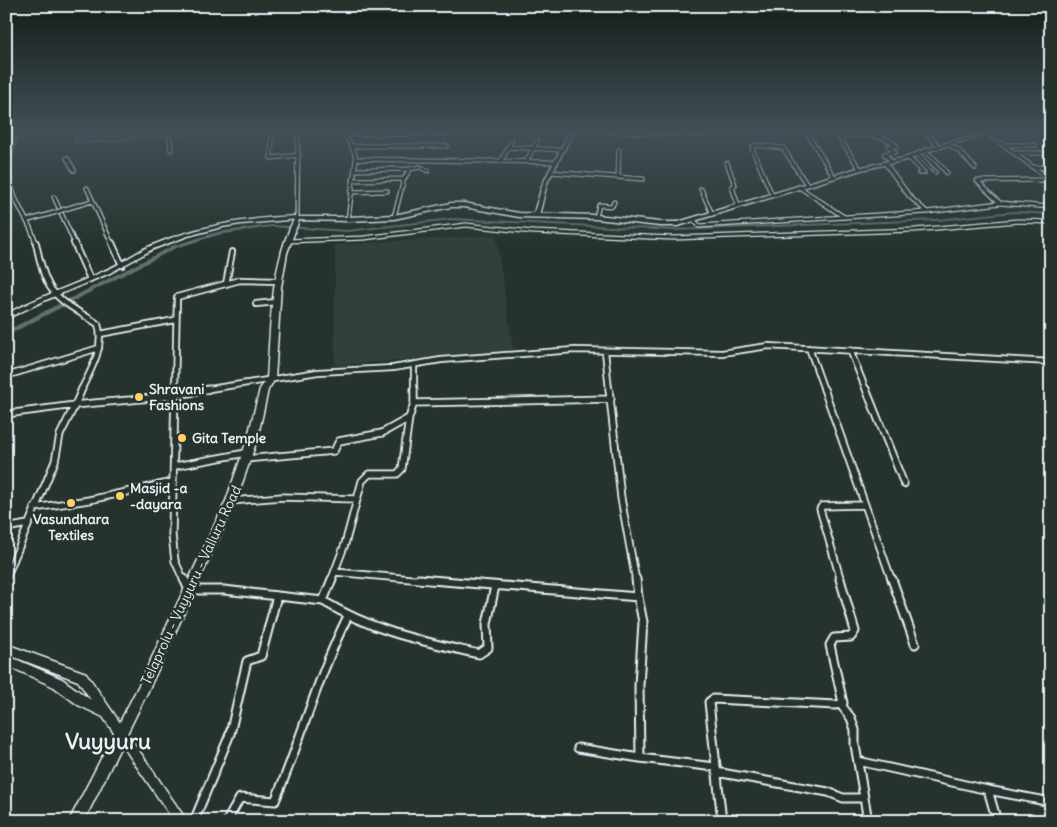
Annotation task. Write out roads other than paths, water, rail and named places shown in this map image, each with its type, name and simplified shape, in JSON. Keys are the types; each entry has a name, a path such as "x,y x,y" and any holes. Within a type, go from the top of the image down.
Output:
{"main road":[{"path":"6,318 122,265 150,248 213,226 257,218 296,220 394,217 451,205 464,205 536,216 596,217 660,224 694,220 858,170"},
{"path":"536,216 541,191 550,172"},
{"name":"Telaprolu - Vuyyuru - Valluru Road","path":"76,821 143,689 231,501 252,440 264,389 271,379 276,302 288,237 296,220"},
{"path":"6,649 82,677 110,714 120,735 154,778 181,821"},
{"path":"6,660 58,683 82,701 110,714"}],"street":[{"path":"6,578 55,461 60,435 99,348 100,334 98,324 55,296 40,270 29,220 20,209 10,170"},
{"path":"296,220 298,170"},
{"path":"348,219 355,170 377,170"},
{"path":"394,217 404,179 410,170"},
{"path":"618,170 618,176"},
{"path":"730,170 735,185 732,187 738,205"},
{"path":"762,170 772,195"},
{"path":"797,170 807,185"},
{"path":"829,170 834,177"},
{"path":"894,170 910,197 928,212"},
{"path":"919,173 924,173 921,170"},
{"path":"944,170 947,173"},
{"path":"1037,170 1051,180"},
{"path":"550,172 643,179"},
{"path":"353,180 404,179"},
{"path":"1000,203 977,181 1051,180"},
{"path":"799,187 845,217"},
{"path":"87,188 122,265"},
{"path":"701,189 712,214"},
{"path":"6,191 14,190"},
{"path":"351,192 386,191"},
{"path":"54,197 90,279"},
{"path":"29,220 92,201"},
{"path":"596,217 599,206 612,206 614,202"},
{"path":"694,220 699,226 928,212 1000,203 1051,207"},
{"path":"288,237 364,238 466,226 516,231 597,232 673,238 914,230 1018,221 1051,222"},
{"path":"226,284 232,252"},
{"path":"280,280 255,279 179,295 175,320 175,466 172,526 175,559 188,590 323,601 348,616 396,634 480,654 488,648 487,624 495,586"},
{"path":"256,304 276,302"},
{"path":"100,334 175,320"},
{"path":"6,414 75,404 156,396 175,397 227,385 318,372 414,365 440,360 492,355 605,351 722,353 768,346 1051,362"},
{"path":"6,376 99,348"},
{"path":"809,348 915,644"},
{"path":"850,350 904,484"},
{"path":"605,351 621,498 635,568 643,622 639,685 640,758"},
{"path":"323,601 348,534 356,499 366,476 393,475 401,471 409,418 414,403 414,365"},
{"path":"414,403 611,399"},
{"path":"175,466 246,456 334,451 339,441 352,436 379,433 394,428 409,418"},
{"path":"34,508 97,499 173,482"},
{"path":"231,501 282,497 356,499"},
{"path":"840,705 843,700 830,645 834,638 852,637 856,631 820,509 822,506 832,504 865,505"},
{"path":"6,528 28,524"},
{"path":"335,572 495,586 606,592 638,597"},
{"path":"194,821 230,734 248,661 261,656 277,596"},
{"path":"227,821 240,798 275,801 301,738 311,703 348,616"},
{"path":"722,821 708,709 711,700 840,705 851,718 855,730 868,821"},
{"path":"578,748 715,769 828,792 843,798 864,798"},
{"path":"858,761 1051,802"},
{"path":"988,790 997,821"}],"waterway":[{"path":"6,334 174,247 217,234 272,226 347,231 451,219 673,230 938,220 1014,212 1051,214"}],"place":[{"name":"Shravani Fashions","path":"139,397"},
{"name":"Gita Temple","path":"182,438"},
{"name":"Masjid -a -dayara","path":"120,496"},
{"name":"Vasundhara Textiles","path":"71,503"}],"district":[{"name":"Vuyyuru","path":"108,741"}]}
